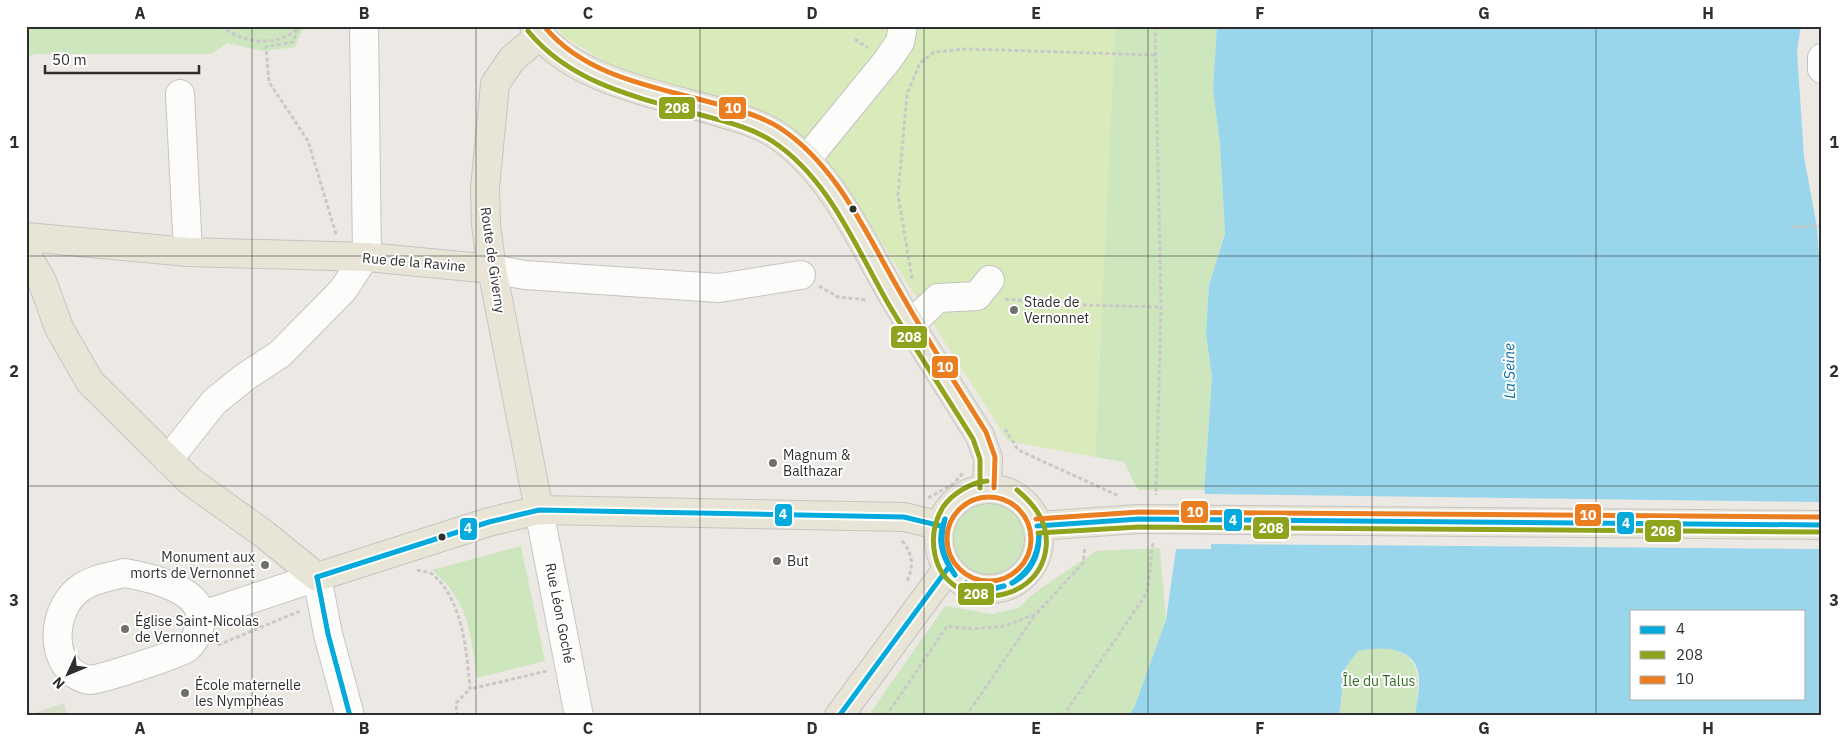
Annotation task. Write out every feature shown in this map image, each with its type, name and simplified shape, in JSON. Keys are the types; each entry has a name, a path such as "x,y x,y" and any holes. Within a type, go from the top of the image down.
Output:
{"main road":[{"path":"537,31 572,63 611,81 754,122 781,138 806,160 831,189 904,314 980,436 988,458 987,488"},
{"name":"Route de Giverny","path":"537,31 512,59 495,84 485,188 486,225 492,269 539,510"},
{"name":"Rue de la Ravine","path":"26,237 188,252 358,257 492,269"},
{"path":"26,254 34,284 90,382 190,481 264,534 317,576 489,522 539,510 904,517 941,526"},
{"path":"987,488 1004,492 1021,501 1034,517 1038,526 1040,538 1035,560 1029,570 1010,585 1000,589 976,588 965,583 948,568 941,552 941,526 949,510 965,496 987,488"},
{"path":"1038,526 1150,519 1822,525"},
{"path":"838,716 948,568"}],"street":[{"path":"168,460 214,402 245,377 280,354 343,290 358,257 364,26"},
{"path":"806,160 887,61 900,42 903,26"},
{"path":"1822,58 1822,69"},
{"path":"180,94 188,252"},
{"name":"Rue de la Ravine","path":"492,269 525,275 718,288 801,275"},
{"path":"904,314 938,298 983,288"},
{"name":"Rue Léon Goché","path":"539,510 580,715"},
{"path":"125,573 164,582 191,598 200,616 202,620 198,633 186,649 106,676 89,680 82,678 69,668 59,651 56,632 72,594 82,586 107,576 125,573"},
{"path":"200,616 317,576 328,634 350,716"}],"path":[{"path":"221,26 229,33 249,41 263,42 285,37 299,28"},
{"path":"1063,716 1148,593 1161,307 1155,26"},
{"path":"299,28 292,42 266,47 269,82 308,141 358,257"},
{"path":"801,275 838,297 904,314 914,288 898,195 907,94 920,64 934,52 966,49 1155,55"},
{"path":"1792,226 1822,226"},
{"path":"983,288 1084,305 1161,307"},
{"path":"1002,425 1018,450 1121,496"},
{"path":"966,716 1036,614 1084,564 1085,546"},
{"path":"410,569 431,573 452,599 465,640 470,689"},
{"path":"213,647 300,611 305,613"},
{"path":"886,716 947,626 973,628 1004,626 1036,614"},
{"path":"457,716 456,703 470,689 570,665"}],"green space":[{"path":"26,26 304,26 295,47 263,51 227,43 212,54 36,54 26,57"},
{"name":"Stade de Vernonnet","path":"556,26 1115,26 1095,457 1008,441 841,179 768,114 614,67 563,36"},
{"path":"1115,26 1217,26 1213,89 1220,144 1225,234 1209,285 1206,334 1212,377 1204,490 1139,490 1124,462 1095,457"},
{"path":"991,502 1012,508 1022,518 1028,539 1022,560 1012,570 991,576 970,570 960,560 954,539 960,518 970,508"},
{"path":"521,546 545,661 477,678 470,632 461,607 445,582 432,570"},
{"path":"1160,548 1166,620 1134,708 1126,716 868,716 945,606 992,614 1018,608 1037,591 1096,551"},
{"name":"Île du Talus","path":"1378,647 1393,649 1404,654 1416,669 1418,690 1415,716 1339,716 1345,668 1358,651"},
{"path":"26,699 31,714 64,703 68,716 26,716"}],"water":[{"name":"La Seine","path":"1217,26 1801,26 1797,51 1804,157 1817,227 1822,304 1822,716 1415,716 1419,684 1418,672 1414,662 1399,651 1379,648 1358,651 1345,668 1339,716 1127,716 1134,708 1166,620 1176,549 1211,548 1204,494 1212,377 1206,334 1209,285 1225,234 1220,144 1213,89"}],"pier":[{"path":"1202,490 1204,490 1205,494 1822,502 1822,549 1211,544 1211,549 1174,549 1176,546 1208,546"}],"transit line":[{"name":"10","path":"544,26 561,44 603,70 651,87 753,115 780,128 801,144 836,183 923,331 986,432 995,457 994,488"},
{"name":"208","path":"528,31 565,65 586,77 656,103 748,129 772,141 792,156 810,174 840,216 889,305 973,439 980,459 980,488"},
{"name":"208","path":"987,481 968,486 947,502 937,518 933,536 935,555 943,574 956,587 974,594 992,596 1011,592 1027,583 1040,568 1046,548 1043,523 1035,508 1017,490"},
{"name":"10","path":"981,497 997,497 1013,504 1024,515 1031,531 1031,539 1028,555 1019,569 1013,574 997,581 981,581 965,574 954,563 947,547 947,531 954,515 965,504 981,497"},
{"name":"4","path":"317,577 489,522 539,510 904,517 941,526"},
{"name":"10","path":"1036,519 1139,512 1822,517"},
{"name":"4","path":"945,519 942,535 943,548 947,561 955,575"},
{"name":"4","path":"945,519 941,534 942,548 947,562 955,575"},
{"name":"4","path":"1037,526 1139,519 1822,525"},
{"name":"208","path":"1038,533 1139,527 1822,532"},
{"name":"4","path":"1012,583 1024,573 1032,562 1037,549 1039,534"},
{"name":"4","path":"1012,583 1019,579 1033,563 1038,549 1039,534"},
{"name":"4","path":"839,716 948,568"},
{"name":"4","path":"317,577 328,634 350,716"},
{"name":"4","path":"966,583 975,587 985,588 1004,586"},
{"name":"4","path":"966,583 975,588 985,589 1004,586"}],"place":[{"name":"Stade de Vernonnet","path":"1014,310"},
{"name":"Magnum & Balthazar","path":"773,463"},
{"name":"But","path":"777,561"},
{"name":"Monument aux morts de Vernonnet","path":"265,565"},
{"name":"Église Saint-Nicolas de Vernonnet","path":"125,629"},
{"name":"École maternelle les Nymphéas","path":"185,693"}]}
